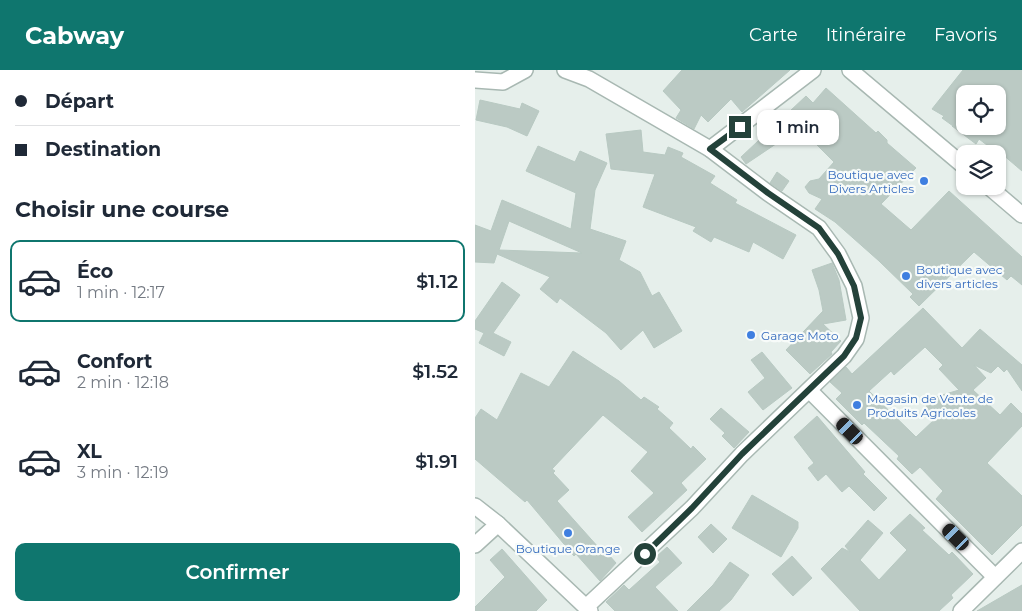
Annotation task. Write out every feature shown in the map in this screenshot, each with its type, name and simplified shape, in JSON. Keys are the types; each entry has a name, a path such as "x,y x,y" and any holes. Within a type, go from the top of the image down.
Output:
{"street":[{"path":"475,80 503,82 525,70"},
{"path":"475,506 498,524 588,609 692,508 742,454 810,391 844,356 856,338 861,318 854,286 838,254 819,228 768,193 710,149 589,79 565,70"},
{"path":"710,149 813,70"},
{"path":"850,70 956,159"},
{"path":"999,195 1022,214"},
{"path":"810,391 995,577"},
{"path":"475,545 498,524"},
{"path":"961,611 1022,551"}],"building":[{"path":"682,70 790,70 742,112 731,99 708,122 701,115 694,129 676,118 681,110 663,91"},
{"path":"963,70 1022,70 1022,171 1006,157 1006,145 987,145 979,139 976,144 964,135 1006,135 1006,85 956,85 956,129 942,118 944,116 932,109"},
{"path":"826,88 876,133 878,131 887,140 887,143 916,168 881,204 911,230 949,191 1022,257 1022,285 1011,276 1007,280 974,252 919,306 910,297 913,294 879,261 835,222 815,209 822,199 809,193 805,187 810,181 819,179 834,162 806,134 822,113 746,164 741,157 806,96 813,103"},
{"path":"480,100 520,109 522,103 539,111 527,136 507,127 476,120"},
{"path":"641,130 643,152 665,155 668,147 683,153 681,157 715,176 710,183 737,200 735,203 796,235 783,259 753,242 749,252 714,237 711,242 693,231 696,227 643,207 655,174 611,169 606,134"},
{"path":"538,146 575,162 580,151 607,163 595,190 590,229 626,241 619,260 640,272 652,296 659,292 682,331 654,348 643,330 621,350 606,333 560,298 557,303 540,289 550,277 497,254 494,263 475,262 475,225 491,231 502,200 571,229 576,193 526,171","holes":["509,221 582,253 499,250"]},
{"path":"777,172 789,181 782,191 770,183"},
{"path":"832,263 839,280 846,320 823,324 841,341 831,352 832,354 810,374 786,350 823,311 819,290 812,270"},
{"path":"502,282 520,295 493,333 511,342 504,356 479,343 484,333 475,329 475,321"},
{"path":"923,308 962,348 980,329 1022,365 1022,391 1007,369 1004,372 998,366 991,373 974,365 986,378 973,390 1000,415 1011,403 1022,414 1022,426 987,463 1022,496 1022,525 992,555 936,499 943,491 920,467 912,474 897,459 899,456 864,423 862,425 836,399 842,393 830,382 846,367 852,374","holes":["925,347 943,365 939,369 959,390 929,399 926,409 935,419 916,437 869,391 891,371 894,375"]},
{"path":"573,351 619,381 641,400 644,397 659,407 657,409 673,423 669,428 691,449 693,446 706,459 681,483 687,490 642,532 628,517 654,493 631,471 648,452 603,415 552,469 555,471 553,473 569,490 557,501 599,548 601,546 616,563 600,581 576,554 574,556 527,500 525,502 475,459 475,418 481,409 497,420 521,373 549,387"},
{"path":"762,352 792,388 763,410 748,392 765,378 751,360"},
{"path":"721,408 749,432 734,448 722,436 725,433 710,419"},
{"path":"817,416 865,472 863,474 887,498 874,511 849,486 842,492 826,474 818,481 808,468 814,463 794,437"},
{"path":"752,495 798,522 798,528 781,557 732,528"},
{"path":"910,514 925,528 922,530 949,555 952,552 973,574 951,595 953,598 939,611 860,611 821,569 842,548 850,552 845,546 868,520 883,533 860,560 879,580 907,550 890,533"},
{"path":"711,524 727,539 713,553 698,537"},
{"path":"667,547 682,563 655,587 678,611 615,611 606,602 624,585 629,590 660,562 656,557"},
{"path":"502,549 547,600 536,611 475,611 475,607 505,577 490,560"},
{"path":"792,556 812,578 793,596 772,574"},
{"path":"730,562 749,575 731,600 719,611 687,611 713,585"},
{"path":"1022,585 1022,611 977,611"}],"place":[{"name":"Boutique avec Divers Articles","path":"924,181"},
{"name":"Boutique avec divers articles","path":"906,276"},
{"name":"Garage Moto","path":"751,335"},
{"name":"Magasin de Vente de Produits Agricoles","path":"857,405"},
{"name":"Boutique Orange","path":"568,533"}],"route":[{"path":"645,554 692,508 742,454 810,391 844,356 856,338 861,318 854,286 838,254 819,228 768,193 710,149 740,127"}]}
